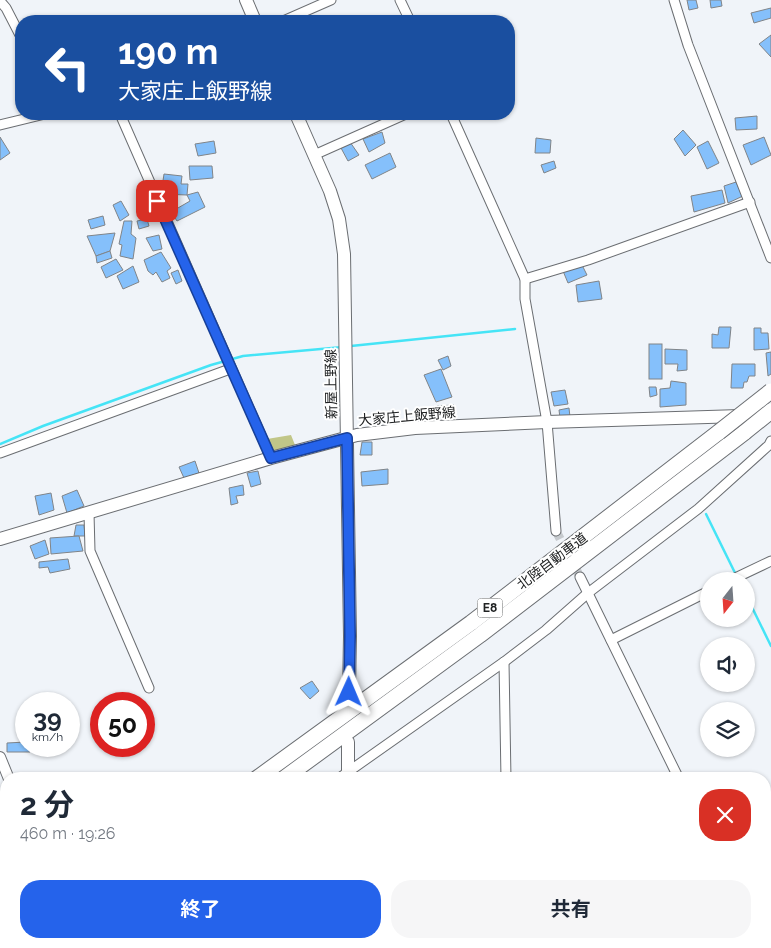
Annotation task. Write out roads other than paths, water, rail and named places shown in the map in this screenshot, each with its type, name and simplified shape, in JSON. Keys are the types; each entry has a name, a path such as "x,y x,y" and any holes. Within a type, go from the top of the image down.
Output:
{"highway":[{"name":"北陸自動車道","path":"266,772 478,617 771,391"},
{"name":"北陸自動車道","path":"293,772 509,612 771,411"}],"main road":[{"path":"246,0 252,15"},
{"name":"新屋上野線","path":"299,120 330,191 339,219 344,254 350,636 349,692"},
{"name":"大家庄上飯野線","path":"0,539 271,458 357,435 415,428 771,415"},
{"path":"345,772 348,742"}],"street":[{"path":"297,15 331,0"},
{"path":"400,0 407,15"},
{"path":"674,0 688,45 771,258"},
{"path":"0,1 15,25"},
{"path":"0,125 18,120"},
{"path":"123,120 230,369 271,458"},
{"path":"314,155 393,120"},
{"path":"454,120 525,279 525,300 547,422 556,531"},
{"path":"525,279 588,260 750,202"},
{"path":"0,453 230,369"},
{"path":"351,772 546,630 588,593 698,509 769,445 771,441"},
{"path":"89,513 90,551 149,688"},
{"path":"747,572 771,560"},
{"path":"580,577 676,772"},
{"path":"611,640 700,596"},
{"path":"504,662 506,772"},
{"path":"0,757 6,772"}],"waterway":[{"path":"351,346 515,329"},
{"path":"0,444 43,426 211,365 243,356 343,347"},
{"path":"706,514 735,572"},
{"path":"755,613 771,646"}],"tunnel":[{"path":"556,531 580,577"}]}
